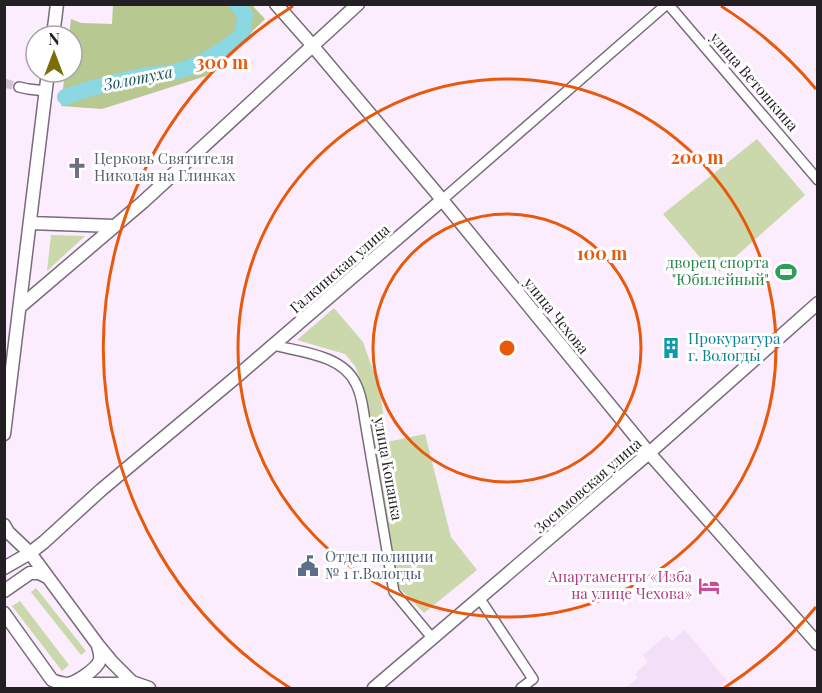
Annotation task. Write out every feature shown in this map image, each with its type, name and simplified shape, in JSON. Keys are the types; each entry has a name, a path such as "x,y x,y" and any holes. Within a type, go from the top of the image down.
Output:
{"street":[{"path":"54,24 57,4"},
{"name":"улица Чехова","path":"276,4 442,200 649,453 818,644"},
{"path":"21,306 143,202 358,4"},
{"name":"улица Ветошкина","path":"667,4 818,180"},
{"name":"Галкинская улица","path":"4,568 30,553 667,4"},
{"path":"4,434 47,84"},
{"path":"19,87 46,91"},
{"path":"30,223 114,226"},
{"name":"Зосимовская улица","path":"374,688 649,453 818,303"},
{"name":"улица Копанка","path":"273,345 336,363 351,375 356,383 360,393 394,592 433,639"},
{"path":"4,525 8,532 30,553 98,645 132,682"},
{"path":"4,591 30,573 39,573 47,577"},
{"path":"480,599 533,679 521,688"},
{"path":"4,613 50,682 68,684 132,682 149,688"},
{"path":"68,684 77,681 97,665 100,659 98,645"}],"shaded area":[{"path":"685,630 727,681 718,688 625,688 638,678 635,674 648,662 643,655 667,635 672,641"}],"green space":[{"path":"113,5 252,5 265,19 206,76 102,109 61,106 64,84 84,84 84,24 70,24 71,19 81,23 112,24"},
{"path":"757,139 805,195 715,275 663,214"},
{"path":"51,235 85,236 47,271"},
{"path":"334,308 363,342 380,390 387,442 425,434 451,537 477,570 424,613 399,588 365,391 355,366 345,354 297,340"},
{"path":"36,588 86,651 81,655 31,592"},
{"path":"20,601 69,665 62,671 12,606"}],"waterway":[{"name":"Золотуха","path":"65,97 146,75 174,72 211,57 243,34 245,15 237,4"}],"tunnel":[{"path":"4,83 19,87"}],"place":[{"name":"Церковь Святителя Николая на Глинках","path":"77,168"},
{"name":"дворец спорта \"Юбилейный\"","path":"786,272"},
{"name":"Прокуратура г. Вологды","path":"671,348"},
{"name":"Отдел полиции № 1 г.Вологды","path":"308,566"},
{"name":"Апартаменты «Изба на улице Чехова»","path":"709,586"}]}
